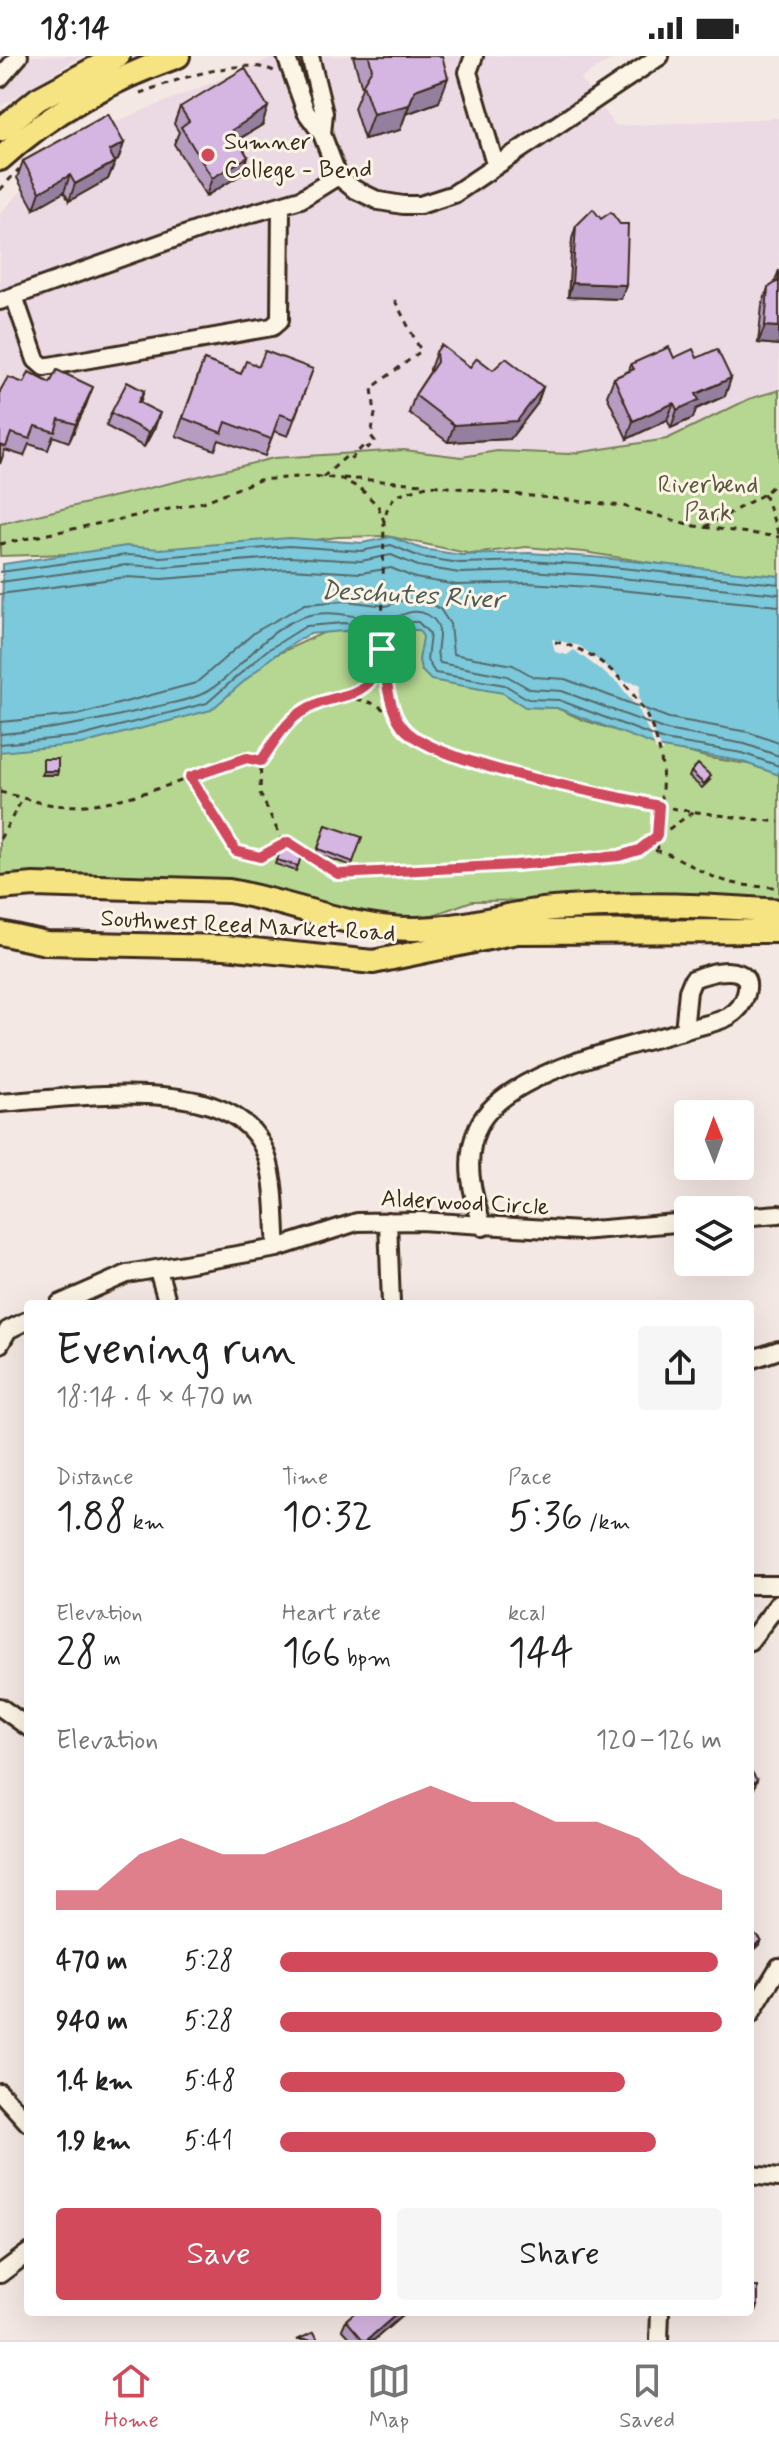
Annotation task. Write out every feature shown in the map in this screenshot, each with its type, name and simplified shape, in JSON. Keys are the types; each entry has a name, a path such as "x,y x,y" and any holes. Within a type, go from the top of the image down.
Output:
{"main road":[{"path":"0,130 38,99 118,56"},
{"path":"10,164 34,128 70,104 123,77 178,56"},
{"name":"Southwest Reed Market Road","path":"0,888 34,885 229,891 259,896 333,919 414,929 595,906 689,905 779,911"},
{"name":"Southwest Reed Market Road","path":"0,933 46,943 225,947 373,962 422,955 517,932 779,931"}],"street":[{"path":"0,78 19,56"},
{"path":"286,56 306,112 322,134 338,176 354,189 379,201 420,205 454,194 495,164 594,104 660,56"},
{"path":"310,56 324,113 322,134"},
{"path":"474,56 468,72 495,164"},
{"path":"281,206 280,320 272,327 44,367 36,360 7,298 212,225 301,199 338,176"},
{"path":"483,1227 470,1177 470,1152 479,1126 491,1107 509,1093 579,1062 684,1031 736,1015 744,1005 748,988 745,979 734,971 718,969 693,979 688,991 689,1006 684,1031"},
{"path":"0,1103 138,1095 175,1097 211,1105 237,1118 255,1133 267,1156 277,1248"},
{"path":"754,1216 779,1214"},
{"path":"388,1221 391,1300"},
{"name":"Alderwood Circle","path":"68,1300 127,1274 277,1248 357,1222 580,1231 674,1223"},
{"path":"158,1270 167,1300"},
{"path":"0,1344 8,1330 24,1322"},
{"path":"754,1359 779,1350"},
{"path":"754,1585 779,1585"},
{"path":"754,1636 779,1603"},
{"path":"0,1707 24,1724"},
{"path":"754,2008 779,1967"},
{"path":"0,2092 24,2119"},
{"path":"754,2175 779,2178"},
{"path":"0,2274 24,2256"},
{"path":"659,2340 660,2316"}],"path":[{"path":"131,97 231,59"},
{"path":"259,60 273,69 280,82"},
{"path":"0,190 10,164"},
{"path":"323,477 348,455 352,458 365,444 368,448 375,441 371,436 375,414 372,388 421,351 393,297"},
{"path":"323,477 342,479 361,489 378,506 384,521"},
{"path":"0,544 190,505 259,480 323,477 430,485 623,506 704,527 779,536 764,494"},
{"path":"704,527 764,494 779,480"},
{"path":"430,485 396,495 388,506 384,521 383,642 373,678 363,688 302,712 283,729 261,761 263,800 273,826 288,842 338,874 516,865 658,849 717,878 749,886 779,887"},
{"path":"555,642 580,649 601,662 639,704 653,730 662,762 658,849"},
{"path":"382,649 391,699 402,727"},
{"path":"336,699 363,699 383,706 402,727 436,746 495,769 659,806 779,822"},
{"path":"0,792 55,805 83,805 190,777 247,758 261,761"},
{"path":"190,777 236,851 260,857 288,842"},
{"path":"0,839 23,798"},
{"path":"639,850 693,812"}],"shaded area":[{"path":"0,56 81,56 0,107"},
{"path":"277,56 616,56 580,79 616,126 779,118 779,390 749,399 667,439 569,454 497,451 462,457 404,450 274,458 0,524 0,214 66,142"}],"green space":[{"name":"Riverbend Park","path":"779,390 779,583 584,552 526,547 471,554 387,536 338,537 245,549 0,556 0,524 274,458 404,450 462,457 497,451 569,454 667,439 749,399"},
{"path":"338,626 419,630 526,707 557,708 583,720 665,746 709,758 779,769 779,897 472,901 422,919 371,917 252,885 0,880 0,721 221,680"}],"water":[{"name":"Deschutes River","path":"391,537 422,549 461,555 529,553 592,557 779,576 779,775 740,761 662,748 557,708 525,707 503,693 431,680 421,670 419,660 423,637 419,630 406,630 394,638 344,631 309,634 272,657 211,710 82,744 0,752 3,564 126,546 160,549 289,538 362,543"}],"pier":[{"path":"552,639 580,646 625,681 640,684 639,699 663,752 656,750 640,712 619,684 574,650 567,655 555,652"}],"building":[{"path":"369,56 442,56 448,78 415,90 409,105 373,114 363,84 372,69"},
{"path":"245,68 268,107 232,130 248,157 212,178 181,127 189,121 180,107"},
{"path":"108,114 124,143 109,151 115,162 75,184 70,175 40,192 23,161"},
{"path":"593,209 601,219 611,212 620,224 628,224 626,285 572,283 576,226"},
{"path":"779,274 779,327 765,326 768,288 778,281"},
{"path":"441,345 470,367 477,358 493,370 506,358 543,387 517,421 454,425 415,395 437,362 436,352"},
{"path":"669,347 674,358 693,349 697,358 717,349 731,378 696,394 699,400 677,410 674,403 633,421 614,378 634,369 631,364"},
{"path":"265,351 313,369 294,419 280,414 271,439 226,422 222,433 183,418 204,360 241,374 246,361 259,366"},
{"path":"57,370 93,387 76,424 59,419 55,432 35,426 30,439 11,433 6,447 0,445 0,391 8,377 24,383 29,372 50,383"},
{"path":"127,382 144,391 138,402 160,413 149,433 111,413"},
{"path":"43,759 58,759 58,771 43,771"},
{"path":"698,764 711,776 704,784 691,772"},
{"path":"326,825 362,837 353,862 318,849"},
{"path":"282,846 302,853 298,866 277,860"},
{"path":"754,1933 761,1940 754,1946"},
{"path":"754,2287 758,2287 758,2306 754,2306"},
{"path":"350,2316 394,2316 367,2340 363,2340 346,2320"},
{"path":"314,2332 318,2340 297,2340"}],"place":[{"name":"Sumner College - Bend","path":"208,155"}],"route":[{"path":"382,649 387,684 402,727 436,746 495,769 659,806 657,836 639,850 619,856 338,874 288,842 260,857 236,851 190,777 247,758 261,761 278,736 302,712 318,703 349,696 363,688 380,665 382,649"}]}
